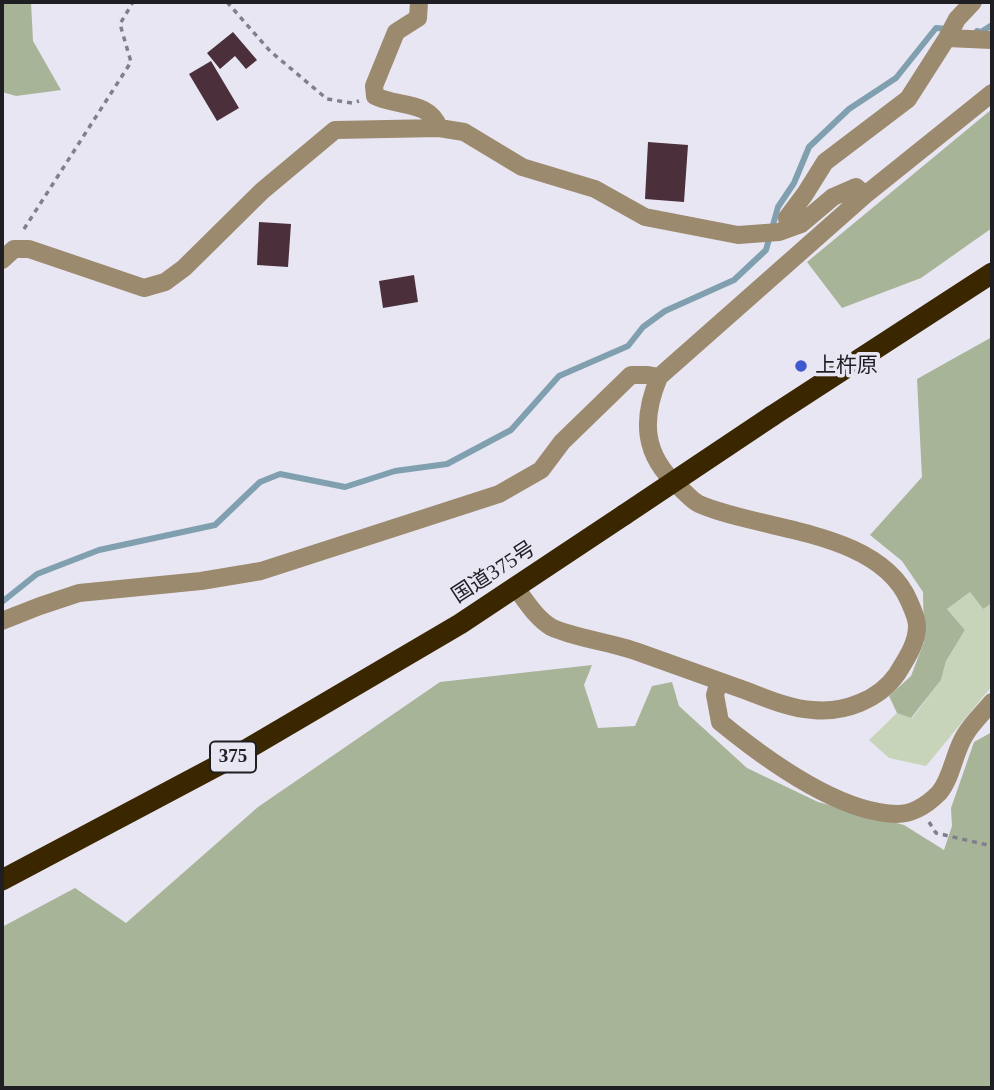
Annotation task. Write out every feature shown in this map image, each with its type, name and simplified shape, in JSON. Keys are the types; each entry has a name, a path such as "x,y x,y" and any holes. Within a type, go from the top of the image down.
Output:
{"highway":[{"name":"国道375号","path":"2,880 232,758 460,624 992,273"}],"street":[{"path":"419,2 418,18 396,32 374,86 374,96 384,101 416,106 435,118 439,128"},
{"path":"776,231 805,194 825,162 908,99 957,19 973,2"},
{"path":"947,38 992,40"},
{"path":"516,587 534,611 550,626 570,634 619,645 783,704 814,710 840,708 870,700 893,679 911,653 917,625 904,590 887,570 847,546 697,503 666,475 655,457 646,420 650,398 659,377 865,195 992,93"},
{"path":"8,255 29,249 144,289 164,282 184,268 262,191 335,130 439,128 464,132 522,167 595,189 645,217 738,235 776,231 801,224 833,197 856,187 865,195"},
{"path":"2,621 79,593 201,581 261,571 499,494 541,470 562,442 631,375 648,374 659,377"},
{"path":"719,681 715,695 720,722 754,749 833,796 871,810 899,814 919,809 940,792 964,735 992,702"}],"path":[{"path":"8,255 131,62 120,24 133,2"},
{"path":"227,2 270,51 327,99 352,103 374,96"},
{"path":"919,809 936,833 992,846"}],"green space":[{"path":"2,2 31,2 33,41 61,90 16,96 2,92"},
{"path":"992,109 992,228 921,278 842,308 807,262"},
{"path":"992,337 992,603 983,609 970,592 947,609 965,630 946,661 941,680 911,718 897,713 889,696 911,676 924,642 923,592 902,561 870,535 922,477 917,379"},
{"path":"970,592 983,609 992,603 992,686 926,766 889,758 869,740 897,713 912,718 941,680 946,661 965,630 947,609"},
{"path":"592,665 584,685 598,728 635,726 652,686 672,682 679,706 747,768 818,802 904,825 944,850 952,826 951,808 974,742 992,732 992,1088 2,1088 2,927 75,888 126,923 258,807 440,682"}],"building":[{"path":"233,32 257,60 246,69 235,56 220,69 207,53"},
{"path":"211,61 239,108 217,121 189,74"},
{"path":"648,142 688,145 684,202 645,199"},
{"path":"259,222 291,224 288,267 257,265"},
{"path":"414,275 418,302 383,308 379,281"}],"waterway":[{"path":"977,31 981,32 992,25"},
{"path":"2,602 37,574 99,550 215,525 260,482 280,474 345,487 395,471 447,464 511,430 559,376 628,346 643,327 665,311 734,280 766,250 778,207 794,183 809,147 849,109 896,78 936,28 948,29"}],"place":[{"name":"上杵原","path":"801,366"}]}
